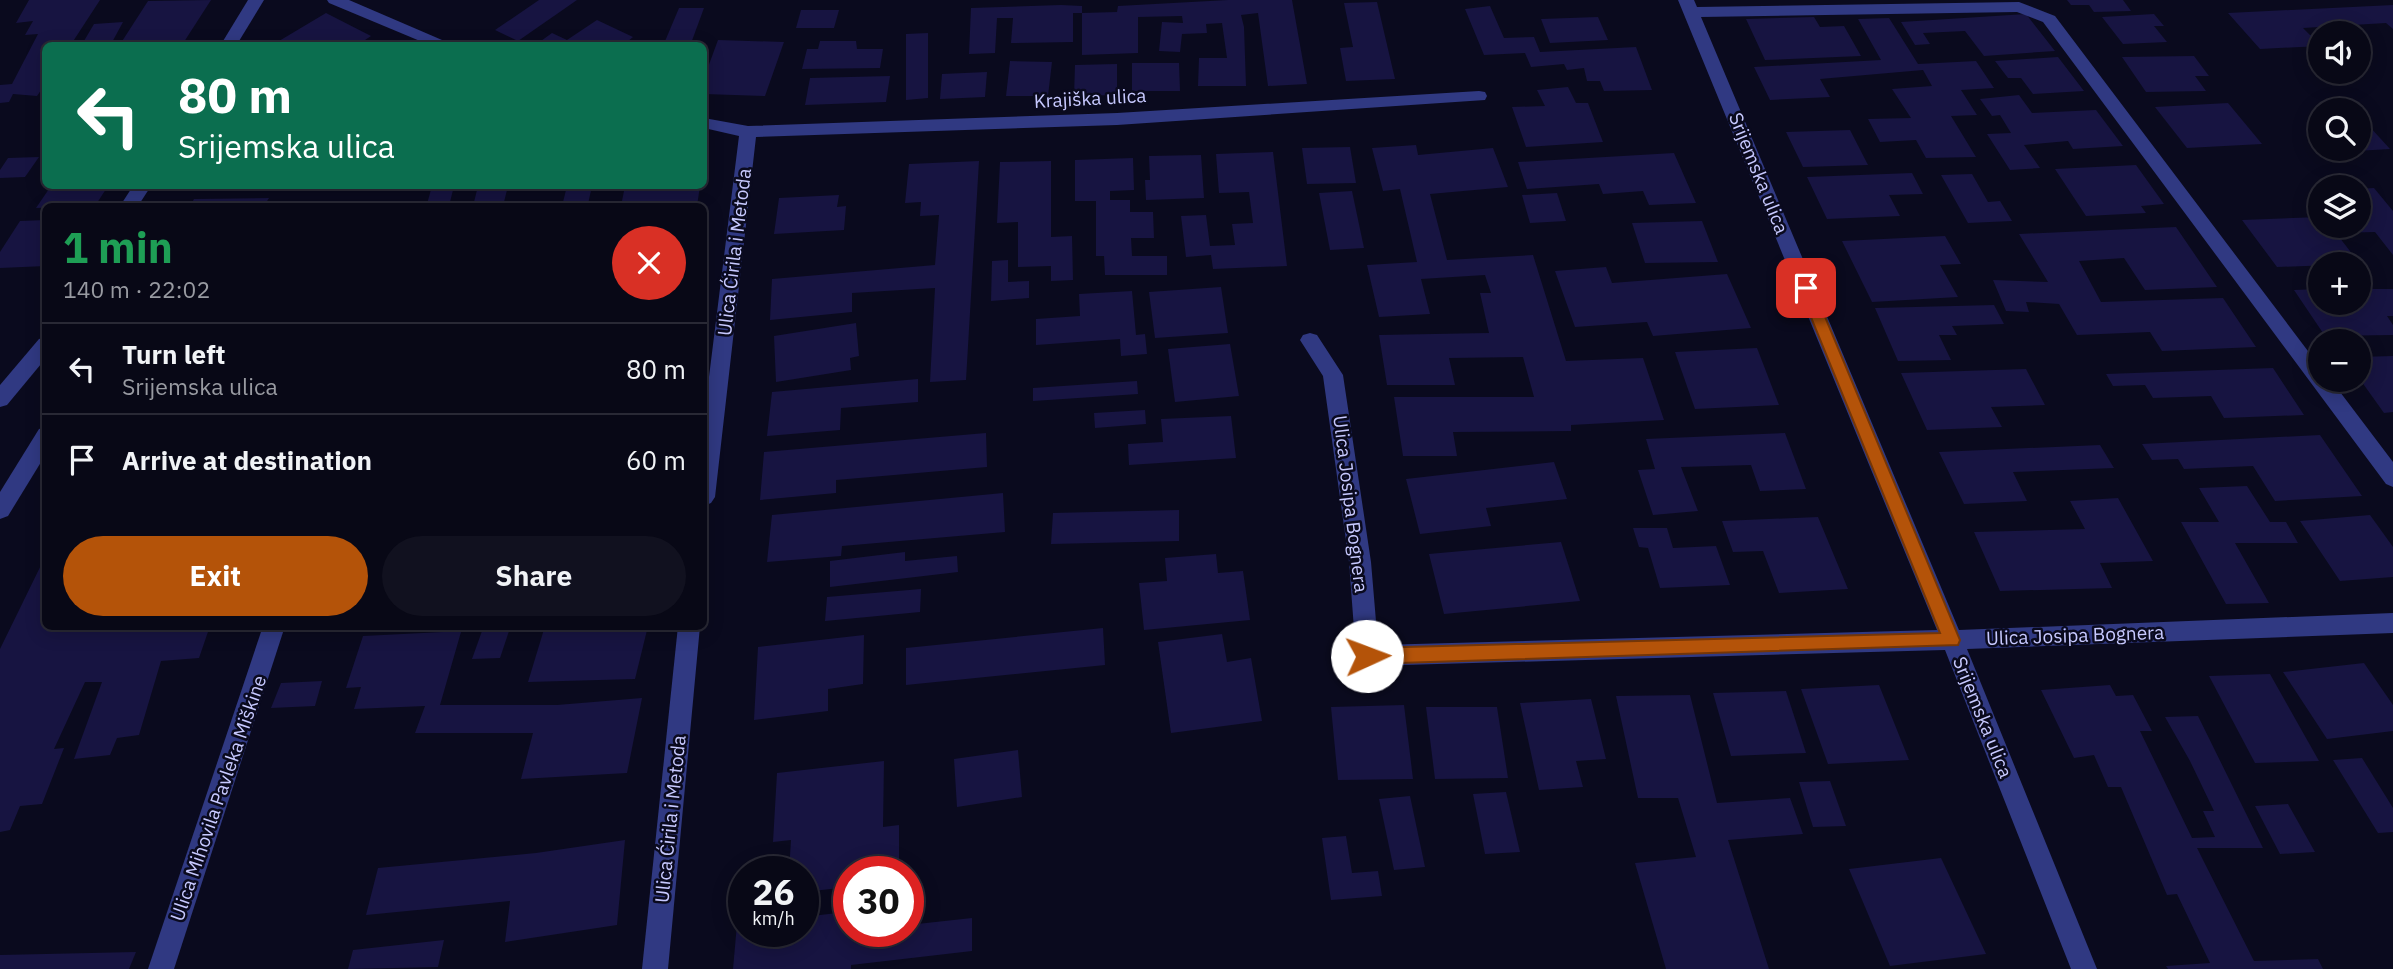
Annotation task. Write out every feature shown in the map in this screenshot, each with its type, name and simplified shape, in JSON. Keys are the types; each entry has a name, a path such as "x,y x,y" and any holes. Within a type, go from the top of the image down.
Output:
{"street":[{"path":"230,42 256,0"},
{"path":"335,0 438,42"},
{"path":"1689,6 2019,7 2049,19 2393,478"},
{"name":"Srijemska ulica","path":"1689,6 1952,640 2084,969"},
{"name":"Krajiška ulica","path":"707,123 748,132 1117,119 1479,96"},
{"name":"Ulica Ćirila i Metoda","path":"707,472 748,132"},
{"name":"Ulica Josipa Bognera","path":"1310,340 1333,374 1360,562 1367,656 1952,640 2393,623"},
{"path":"0,399 42,351"},
{"path":"0,510 42,442"},
{"name":"Ulica Mihovila Pavleka Miškine","path":"161,969 273,630"},
{"name":"Ulica Ćirila i Metoda","path":"655,969 689,630"}],"building":[{"path":"29,0 100,0 73,42 42,42 42,89 37,96 13,94 9,102 0,103 0,85 12,84 38,34 25,35 33,21 16,23"},
{"path":"211,0 184,42 122,42 148,1"},
{"path":"539,0 577,0 518,41 495,30"},
{"path":"1228,0 1292,0 1307,84 1268,86 1258,13 1241,15 1244,27 1246,86 1198,86 1199,58 1227,58 1222,23 1206,24 1207,33 1182,34 1180,52 1159,51 1162,22 1183,23 1182,16 1138,17 1138,53 1082,55 1082,13 1117,12 1118,6"},
{"path":"2067,0 2123,0 2131,11 2094,12 2089,5 2071,5"},
{"path":"1377,2 1395,79 1346,81 1340,48 1353,47 1344,3"},
{"path":"2393,5 2393,29 2386,23 2371,24 2371,21 2308,21 2308,28 2303,28 2308,33 2308,47 2260,49 2228,13"},
{"path":"1082,6 1082,13 1073,13 1073,42 1011,43 1013,18 997,18 995,53 969,54 971,8"},
{"path":"1490,6 1504,38 1534,37 1540,52 1636,47 1652,90 1604,91 1600,81 1587,81 1584,68 1567,70 1564,64 1531,67 1525,53 1484,55 1465,9"},
{"path":"679,8 704,8 691,42 665,42"},
{"path":"801,10 839,10 834,28 796,28"},
{"path":"326,13 371,36 362,42 277,42"},
{"path":"2026,14 2055,51 1984,56 1965,31 1923,33 1930,44 1915,45 1901,22"},
{"path":"2154,14 2164,26 2154,26 2167,42 2123,44 2102,17"},
{"path":"1598,17 1608,40 1550,43 1541,19"},
{"path":"1814,17 1820,27 1844,26 1861,56 1765,60 1746,19"},
{"path":"1889,18 1918,64 1976,61 1994,88 1961,90 1977,115 1951,116 1976,157 1926,158 1916,140 1880,142 1868,119 1911,118 1892,89 1932,86 1923,70 1820,79 1830,97 1770,100 1754,67 1881,60 1858,19"},
{"path":"597,20 633,37 627,42 540,42 552,33 567,40"},
{"path":"123,22 112,42 83,42 94,24"},
{"path":"928,33 928,98 906,100 906,34"},
{"path":"718,40 784,42 765,96 707,94 707,70"},
{"path":"820,41 856,41 857,49 883,49 880,68 802,69 807,49 818,49"},
{"path":"2194,56 2209,76 2195,76 2206,91 2146,92 2122,57"},
{"path":"2058,57 2084,91 2033,94 2021,78 2008,78 1995,61"},
{"path":"1010,61 1052,62 1048,96 1006,96"},
{"path":"1132,63 1179,63 1180,91 1132,91"},
{"path":"1117,64 1117,95 1074,96 1075,65"},
{"path":"987,72 985,97 940,99 942,74"},
{"path":"890,76 886,102 805,105 810,78"},
{"path":"1568,87 1576,103 1588,103 1603,142 1526,147 1512,107 1545,106 1537,90"},
{"path":"2019,95 2032,113 2096,110 2123,146 2073,149 2068,141 2024,145 2040,168 2010,170 1987,134 2011,133 2000,115 1992,116 1980,99"},
{"path":"2228,103 2262,144 2187,148 2155,107"},
{"path":"2371,128 2390,149 2371,150"},
{"path":"1850,130 1868,165 1803,167 1786,132"},
{"path":"1416,145 1418,155 1493,148 1508,187 1430,194 1447,260 1533,255 1566,361 1643,358 1664,420 1571,425 1571,431 1453,432 1457,456 1403,456 1394,397 1534,397 1523,357 1449,358 1455,385 1387,385 1379,335 1489,333 1480,293 1491,293 1485,275 1421,279 1430,314 1379,317 1367,265 1417,262 1400,189 1383,191 1372,148"},
{"path":"1350,147 1356,183 1307,184 1302,148"},
{"path":"1273,152 1287,266 1213,269 1211,255 1186,257 1181,216 1206,215 1210,246 1235,245 1232,224 1253,223 1249,192 1219,193 1216,154"},
{"path":"1674,153 1696,203 1649,205 1643,191 1603,194 1599,184 1527,189 1518,162"},
{"path":"1201,155 1204,198 1146,200 1145,180 1150,180 1149,156"},
{"path":"39,157 25,177 0,178 0,170 8,158"},
{"path":"1133,158 1134,190 1110,191 1110,200 1130,200 1130,212 1153,212 1154,238 1131,238 1132,256 1167,256 1167,275 1105,275 1104,256 1096,256 1096,201 1075,201 1075,160"},
{"path":"979,161 966,380 930,382 935,288 852,293 852,312 770,320 772,279 935,265 939,215 920,216 921,202 905,203 909,164"},
{"path":"1051,161 1051,237 1072,236 1073,280 1051,281 1051,266 1018,267 1018,222 997,223 1000,162"},
{"path":"2136,165 2164,204 2141,206 2146,213 2086,216 2055,169"},
{"path":"1912,173 1923,194 1889,195 1900,216 1827,219 1807,177"},
{"path":"1972,174 1988,202 2000,201 2012,221 1968,223 1941,175"},
{"path":"2371,188 2374,188 2393,211 2393,255 2375,232 2371,232"},
{"path":"49,189 106,189 97,203 42,203 42,208 36,208"},
{"path":"431,189 453,189 450,202 427,203"},
{"path":"477,189 507,189 504,203 474,203"},
{"path":"566,189 591,189 588,203 563,203"},
{"path":"624,189 700,189 697,203 622,203"},
{"path":"1352,191 1364,248 1330,250 1319,193"},
{"path":"1557,193 1566,221 1530,223 1522,195"},
{"path":"839,195 837,207 846,206 844,230 774,234 779,198"},
{"path":"269,198 266,203 192,203 194,199"},
{"path":"2308,217 2308,238 2340,238 2351,252 2308,252 2308,266 2277,267 2242,220"},
{"path":"42,220 42,266 0,268 0,252 20,221"},
{"path":"1702,221 1718,262 1645,263 1632,223"},
{"path":"2176,227 2217,287 2145,290 2124,258 2079,261 2101,302 2223,298 2256,347 2162,351 2150,332 2077,335 2059,304 2026,302 2029,312 2006,311 1993,280 2048,282 2019,234"},
{"path":"1945,236 1961,264 1940,265 1958,297 1872,302 1842,241"},
{"path":"1008,260 1008,282 1029,281 1029,298 991,301 992,261"},
{"path":"1606,267 1612,283 1727,274 1751,328 1653,336 1647,322 1575,327 1555,271"},
{"path":"1221,287 1228,333 1155,338 1149,292"},
{"path":"2308,289 2308,311 2294,290"},
{"path":"2371,289 2393,289 2393,316 2387,316 2393,325 2393,335 2371,335 2371,329 2320,329 2311,315 2371,315"},
{"path":"1132,291 1136,335 1145,334 1147,354 1121,356 1120,339 1036,345 1036,319 1080,316 1079,294"},
{"path":"1994,305 2004,324 1952,326 1957,335 1939,335 1951,360 1898,361 1875,308"},
{"path":"856,323 859,356 850,358 851,370 776,382 774,336"},
{"path":"1230,344 1239,396 1175,402 1168,349"},
{"path":"1757,348 1779,405 1695,409 1675,352"},
{"path":"2393,356 2393,412 2384,413 2369,392 2371,357"},
{"path":"2273,368 2304,415 2224,418 2211,396 2153,398 2145,385 2113,386 2106,374"},
{"path":"2026,369 2045,405 1991,407 2002,427 1927,430 1901,373"},
{"path":"918,379 918,402 841,408 840,430 767,436 772,392"},
{"path":"1137,381 1138,394 1033,401 1033,388"},
{"path":"1145,410 1146,424 1095,428 1094,413"},
{"path":"1231,416 1236,458 1129,465 1128,444 1163,442 1161,419"},
{"path":"986,433 987,467 836,480 836,493 760,500 764,452"},
{"path":"1785,433 1806,489 1760,491 1751,465 1681,467 1698,511 1653,515 1638,470 1655,469 1646,439"},
{"path":"2320,435 2362,496 2275,501 2253,466 2184,469 2178,459 2152,460 2142,444"},
{"path":"2100,445 2114,468 2013,472 2027,501 1964,504 1939,452"},
{"path":"1554,462 1567,499 1486,508 1491,526 1420,534 1406,479"},
{"path":"2247,486 2270,522 2286,522 2298,543 2235,543 2269,603 2226,604 2181,522 2219,522 2199,488"},
{"path":"1003,493 1005,532 842,546 841,556 767,562 772,515"},
{"path":"2118,498 2153,561 2100,563 2112,588 2000,591 1974,532 2085,529 2070,501"},
{"path":"1179,510 1179,541 1051,544 1053,513"},
{"path":"2370,515 2393,547 2393,577 2340,581 2300,521"},
{"path":"1818,517 1848,589 1779,593 1763,551 1733,552 1722,521"},
{"path":"1633,528 1667,528 1673,548 1716,546 1730,585 1660,588 1648,548 1639,547"},
{"path":"1561,542 1580,601 1444,614 1429,554"},
{"path":"905,552 905,561 957,556 958,572 830,587 830,561"},
{"path":"1216,554 1218,573 1243,571 1250,620 1144,630 1139,583 1167,581 1165,558"},
{"path":"42,563 42,630 209,630 199,658 161,661 139,735 117,738 110,755 74,759 102,682 85,682 54,749 64,748 42,804 20,806 10,830 0,832 0,649"},
{"path":"921,589 920,612 825,621 827,597"},
{"path":"1103,628 1105,665 906,685 906,648"},
{"path":"482,630 461,632 440,705 557,705 642,698 627,773 521,779 533,733 415,733 425,706 354,709 361,687 346,688 363,636"},
{"path":"544,630 647,630 635,679 528,682"},
{"path":"482,631 509,631 500,658 472,659"},
{"path":"1222,634 1227,662 1251,658 1262,721 1171,733 1158,642"},
{"path":"864,635 863,684 828,689 828,711 754,720 758,647"},
{"path":"2364,663 2393,705 2393,731 2327,739 2283,672"},
{"path":"2270,674 2319,761 2255,763 2209,676"},
{"path":"322,681 315,706 271,708 281,683"},
{"path":"1879,685 1909,760 1828,764 1801,689"},
{"path":"2110,685 2116,696 2133,695 2152,731 2140,731 2192,838 2215,837 2203,811 2214,811 2165,717 2198,716 2263,848 2197,848 2254,961 2318,959 2323,969 2168,969 2166,966 2210,963 2177,894 2167,895 2121,787 2108,787 2094,755 2074,758 2041,690"},
{"path":"1786,691 1806,753 1731,756 1713,693"},
{"path":"1690,695 1717,803 1790,798 1803,834 1728,840 1769,969 1666,969 1635,863 1696,857 1678,798 1638,798 1616,696"},
{"path":"1591,699 1606,759 1576,761 1583,787 1539,790 1520,703"},
{"path":"1404,705 1413,779 1338,780 1331,707"},
{"path":"1426,707 1497,707 1508,778 1435,779"},
{"path":"1018,750 1022,797 957,807 954,759"},
{"path":"2362,758 2393,808 2393,832 2378,833 2333,760"},
{"path":"884,761 883,827 899,825 899,856 833,856 833,889 819,890 819,856 790,856 791,840 773,842 777,773"},
{"path":"1830,781 1846,826 1813,827 1799,782"},
{"path":"1506,792 1520,852 1485,854 1473,794"},
{"path":"1410,796 1425,867 1394,870 1379,799"},
{"path":"2288,804 2315,852 2280,854 2255,806"},
{"path":"1346,836 1352,873 1378,871 1382,896 1331,900 1322,838"},
{"path":"625,840 617,925 505,942 510,901 366,915 378,868 536,853"},
{"path":"1941,858 1986,954 1890,966 1849,869"},
{"path":"833,914 833,947 924,947 924,923 972,918 972,951 851,965 851,969 733,969 735,947 819,947 819,915"},
{"path":"444,940 438,967 348,969 353,950"},
{"path":"136,952 129,969 0,969 0,955"}],"route":[{"path":"1367,656 1952,640 1806,288"}]}
